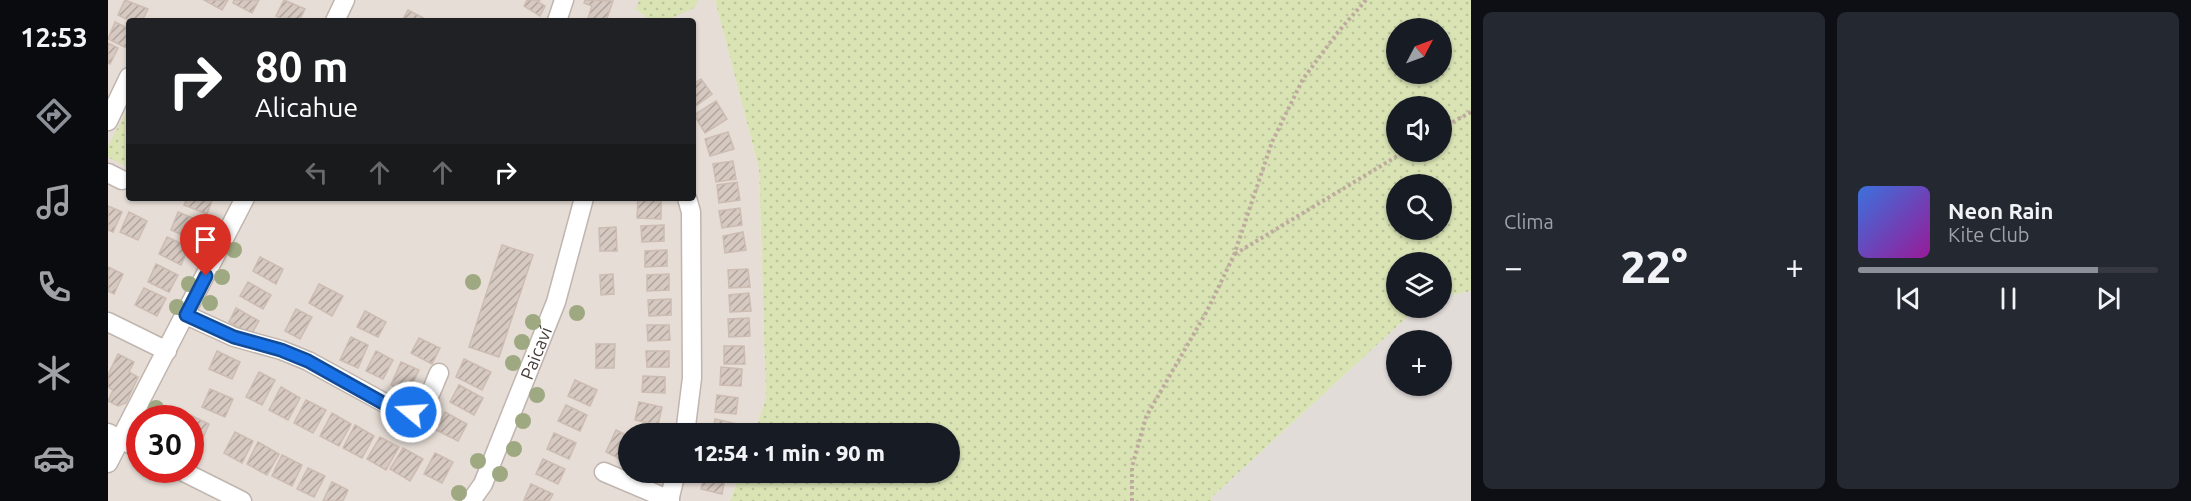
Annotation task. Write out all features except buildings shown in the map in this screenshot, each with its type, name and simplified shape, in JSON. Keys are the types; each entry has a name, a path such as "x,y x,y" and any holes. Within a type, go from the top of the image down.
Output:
{"street":[{"path":"336,18 345,0"},
{"path":"558,18 564,0"},
{"path":"108,121 126,83"},
{"path":"108,463 114,436 167,351 243,201"},
{"name":"Paicaví","path":"471,501 483,484 556,302 583,201"},
{"path":"686,423 692,378 691,212 688,201"},
{"path":"186,315 234,337 281,350 308,361 403,413 414,412 422,408 439,373"},
{"path":"108,322 167,351"},
{"path":"604,472 669,501 673,483"},
{"path":"204,482 242,501"}],"path":[{"path":"1132,501 1132,467 1146,417 1208,311 1234,255 1272,142 1303,79 1338,32 1366,0"},
{"path":"1452,122 1471,112"},
{"path":"1234,255 1387,162"}],"shaded area":[{"path":"108,0 715,0 759,169 766,400 758,423 618,423 618,483 736,483 730,501 108,501"},
{"path":"1471,291 1471,501 1211,501 1211,498 1386,337 1386,396 1452,396 1452,330 1393,330 1406,318 1452,318 1452,295"}],"green space":[{"path":"639,0 698,0 694,8 672,18 647,18 636,9"},
{"path":"715,0 1471,0 1471,291 1452,295 1452,252 1386,252 1386,318 1406,318 1393,330 1386,330 1386,337 1211,498 1211,501 730,501 736,483 960,483 960,423 758,423 766,399 759,169"},
{"path":"126,112 126,166 108,157 108,146"}],"route":[{"path":"206,276 186,315 234,337 281,350 308,361 399,412 411,412"}]}
